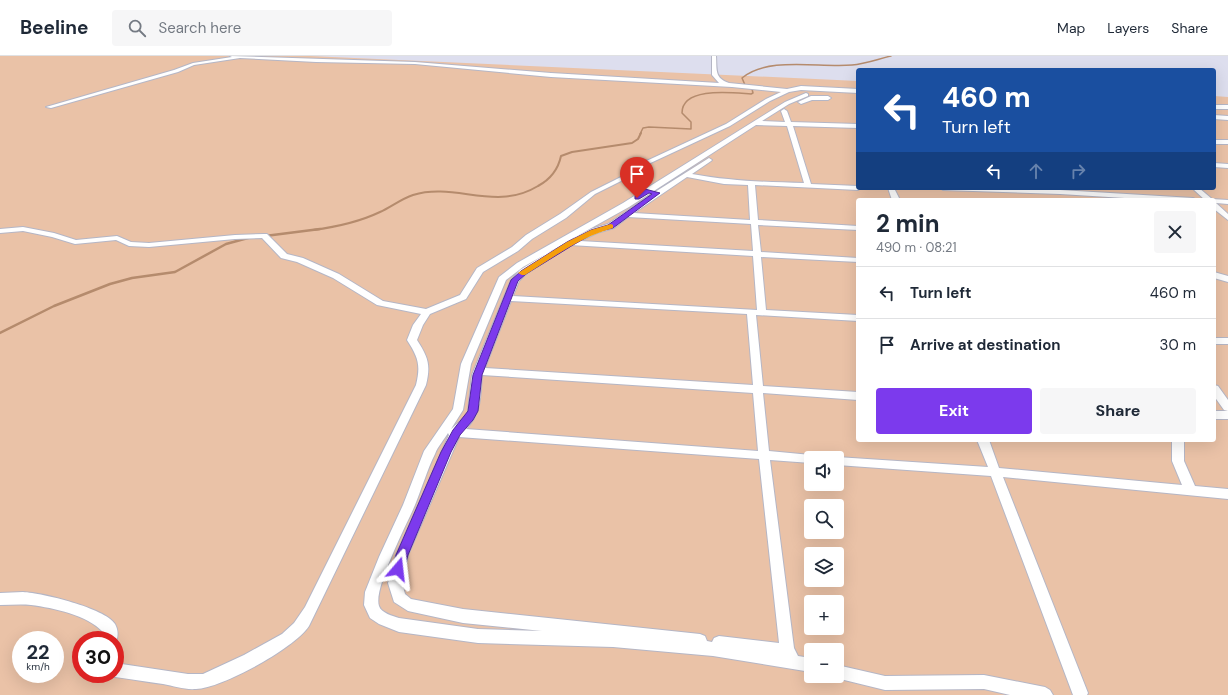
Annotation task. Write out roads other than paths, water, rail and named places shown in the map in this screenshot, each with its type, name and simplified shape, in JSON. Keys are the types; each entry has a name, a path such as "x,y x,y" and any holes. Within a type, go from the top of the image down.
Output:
{"street":[{"path":"232,56 316,61 415,63 559,75 732,85 787,91"},
{"path":"714,56 716,79 732,85"},
{"path":"49,107 176,71 193,64 245,57"},
{"path":"0,231 23,229 54,235 75,242 117,238 129,244 149,245 234,237 264,236 284,256 300,260 336,276 380,303 427,312 463,297 480,270 515,249 529,237 569,212 593,193 623,178 651,160 728,125 768,100 787,91 801,88 856,91"},
{"path":"787,651 463,616 408,605 399,598 395,583 402,555 446,452 456,432 470,418 473,411 479,371 507,298 518,277 549,252 626,205 686,174 787,104 806,95"},
{"path":"565,242 611,226 652,192 761,123 805,100 811,98 828,98"},
{"path":"1216,107 1228,107"},
{"path":"784,111 808,186"},
{"path":"1216,117 1228,118"},
{"path":"761,123 856,126"},
{"path":"1216,142 1228,142"},
{"path":"1216,165 1228,166"},
{"path":"686,174 724,182 751,182 856,188"},
{"path":"751,182 758,254 756,313 759,389 764,456 787,651 791,656 802,663 804,668"},
{"path":"1058,190 1166,198"},
{"path":"1197,190 1207,198"},
{"path":"1216,201 1228,202"},
{"path":"1216,207 1228,218"},
{"path":"625,215 856,228"},
{"path":"565,242 856,260"},
{"path":"549,252 520,265 502,279 466,364 458,410 454,418 443,430 430,451 409,505 385,557 372,592 371,604 375,613 384,619 400,625 478,636 613,640 713,649 804,664"},
{"path":"1216,276 1228,279"},
{"path":"507,298 856,318"},
{"path":"124,671 165,677 176,681 203,681 227,671 271,648 295,633 311,608 421,385 425,370 424,361 412,340 418,325 427,312"},
{"path":"1216,341 1228,341"},
{"path":"479,371 856,396"},
{"path":"1216,392 1228,407"},
{"path":"1216,415 1228,415"},
{"path":"443,430 804,459"},
{"path":"984,442 1080,693"},
{"path":"1178,442 1178,461 1191,491"},
{"path":"844,461 995,472 1228,494"},
{"path":"0,599 30,599 62,606 103,623 109,628 110,631"},
{"path":"844,674 885,683 984,682 1045,695"}],"waterway":[{"path":"745,85 742,78 753,71 766,67 794,64 839,66 852,65 867,63 891,56"},
{"path":"640,134 643,128 649,127 691,129 691,122 682,113 684,104 690,98 699,95 722,92 751,94 753,93 752,89 750,88"},
{"path":"317,229 339,226 364,219 413,195 429,192 445,192 491,197 506,197 522,193 547,180 556,170 561,156 572,152 632,143 638,139 641,133"},
{"path":"265,236 317,229"},
{"path":"313,230 317,229"},
{"path":"0,333 54,306 110,284 132,278 175,272 226,244 248,238"}]}
